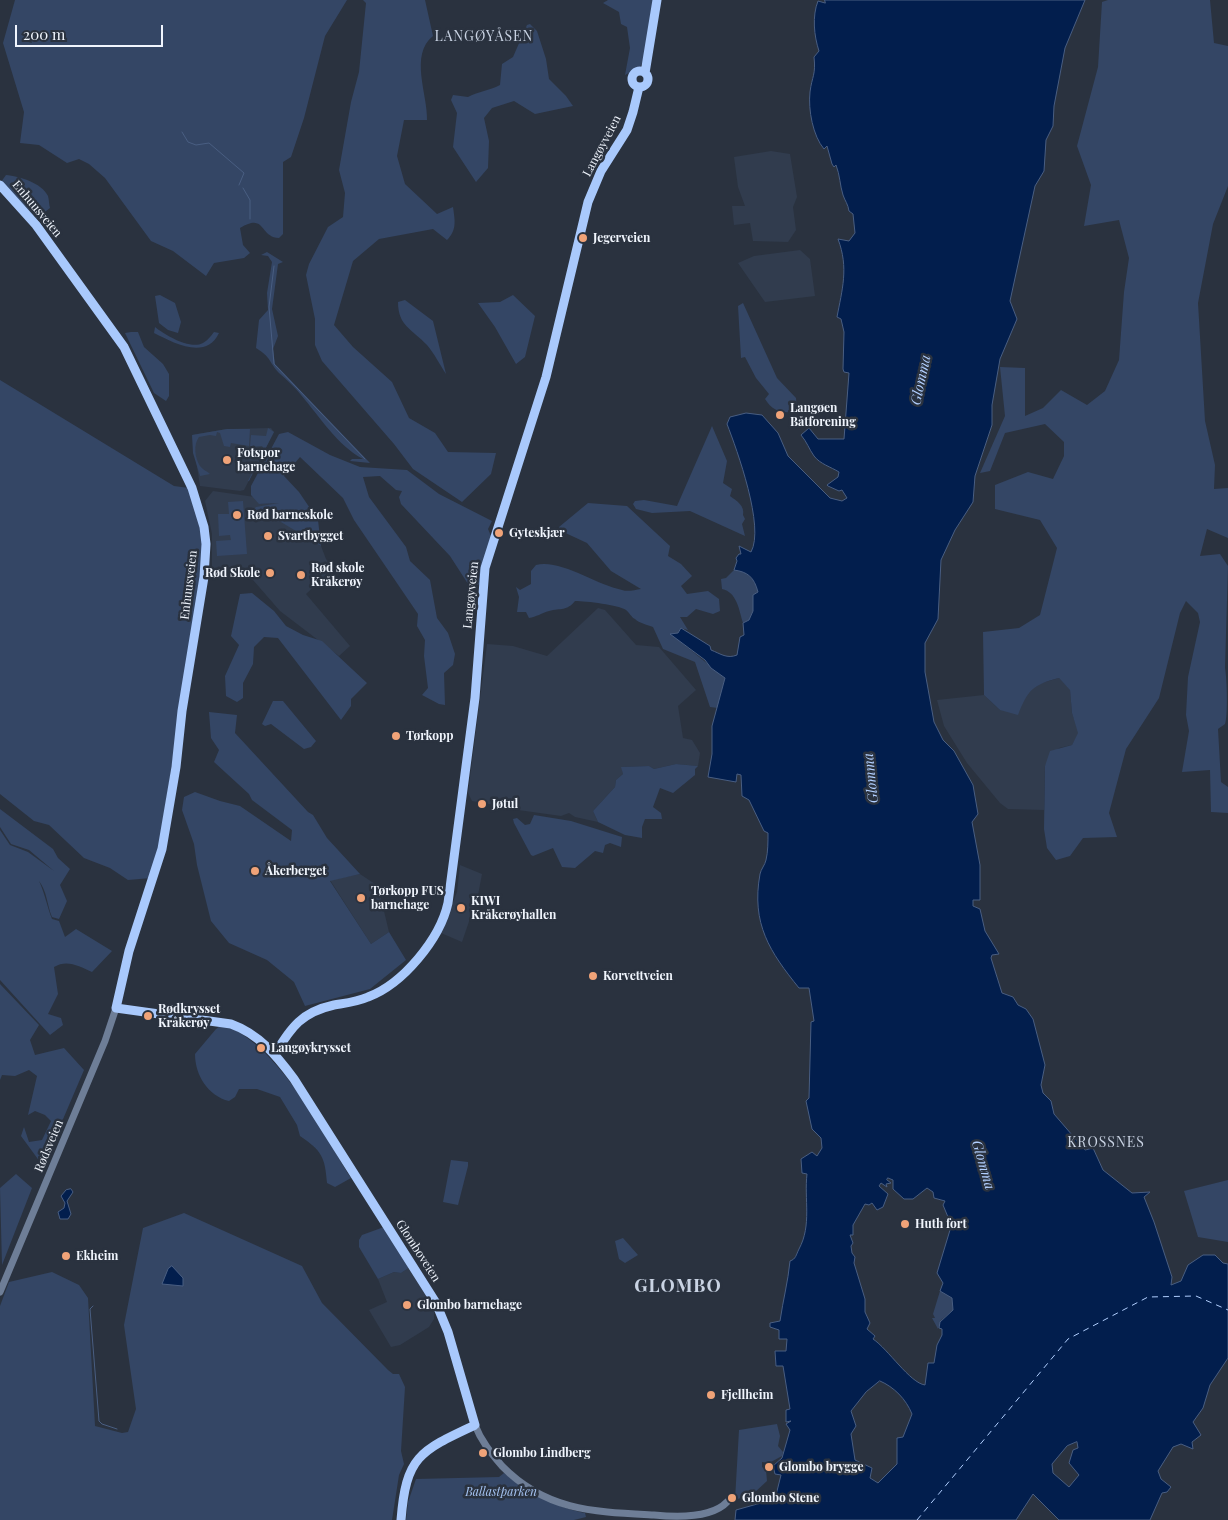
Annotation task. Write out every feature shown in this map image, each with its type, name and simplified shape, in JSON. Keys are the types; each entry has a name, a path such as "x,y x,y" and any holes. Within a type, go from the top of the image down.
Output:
{"main road":[{"name":"Langøyveien","path":"271,1050 300,1019 314,1011 364,999 384,989 404,972 425,949 444,921 448,904 472,721 486,563 549,369 588,202 601,171 627,130 634,112 638,87 647,83 641,73 646,60 657,0"},
{"name":"Enhuusveien","path":"0,185 36,225 124,347 192,488 204,527 206,544 204,577 162,848 130,951 116,1008"},
{"name":"Glomboveien","path":"116,1008 231,1024 248,1032 271,1050 343,1154 436,1303 446,1326 475,1425"},
{"path":"401,1520 404,1485 414,1464 428,1449 475,1425"}],"street":[{"name":"Rødsveien","path":"0,1292 105,1041 116,1008"},
{"name":"Glomboveien","path":"475,1425 486,1446 506,1470 532,1491 558,1504 599,1512 676,1517 715,1510 727,1502"}],"shaded area":[{"path":"771,151 790,154 797,197 793,207 796,230 788,242 753,241 750,223 734,225 732,206 745,206 738,187 734,157"},
{"path":"800,250 810,259 815,296 765,302 738,263 754,256"},
{"name":"Fotspor barnehage","path":"271,428 274,432 244,490 200,486 192,435 227,429"},
{"name":"Rød Skole","path":"213,491 255,497 260,504 287,502 297,530 321,546 326,559 334,568 306,594 350,646 339,656 280,611 253,580 243,576 219,579 212,574 212,534 205,501"},
{"name":"Jøtul","path":"598,608 605,610 636,645 659,647 696,690 678,706 683,738 692,740 700,753 698,766 676,764 654,769 649,766 622,767 623,774 616,780 615,787 593,811 598,822 575,817 569,813 561,816 511,809 505,805 500,806 472,801 468,793 487,644 513,646 547,656"},
{"path":"1059,678 1070,689 1072,713 1079,733 1072,745 1059,748 1045,766 1044,810 1008,809 1000,803 967,763 944,726 937,700 984,695 1000,710 1038,684"},
{"path":"460,865 482,874 478,895 462,942 441,933 457,892"},
{"name":"Tørkopp FUS barnehage","path":"360,874 378,886 389,932 371,944 330,880"},
{"name":"Glombo barnehage","path":"410,1267 434,1308 434,1319 429,1327 400,1345 391,1347 369,1310 387,1302 378,1279 394,1272 401,1273"}],"green space":[{"path":"15,0 347,0 325,36 304,118 291,157 283,162 283,234 279,238 273,237 258,224 254,223 240,228 243,245 250,253 244,258 214,263 206,276 173,251 151,241 105,178 89,164 79,159 67,163 39,145 20,143 24,112 3,43"},
{"path":"363,0 425,0 433,36 426,44 421,64 427,120 404,120 397,156 405,184 437,214 453,207 454,225 452,233 447,240 433,229 379,239 353,261 334,325 353,347 392,382 409,418 435,433 448,452 496,453 491,474 462,502 413,469 394,444 322,361 315,345 315,319 306,275 309,264 328,227 343,217 345,193 339,170 351,102 359,72 366,3"},
{"path":"608,0 655,0 647,54 640,67 625,75 630,48 627,27 621,24 619,12 603,3"},
{"path":"1108,0 1210,0 1214,43 1228,46 1228,186 1213,224 1198,303 1205,421 1215,465 1214,489 1228,488 1228,538 1207,529 1200,556 1220,554 1228,566 1225,668 1227,713 1225,724 1218,729 1221,782 1228,787 1228,813 1211,812 1210,770 1182,772 1189,731 1186,715 1188,677 1200,622 1198,613 1186,601 1180,613 1159,698 1126,749 1109,813 1117,837 1083,838 1070,856 1056,860 1047,848 1044,829 1045,766 1050,751 1072,745 1078,733 1072,713 1070,690 1059,678 1043,683 1032,690 1028,694 1018,715 1000,710 984,695 983,632 1019,628 1040,615 1057,548 1040,520 995,509 995,485 1028,472 1053,479 1064,456 1064,442 1045,424 1005,433 990,471 980,473 1005,416 1000,367 1025,368 1025,416 1043,408 1061,390 1087,405 1105,391 1119,360 1124,292 1129,258 1119,220 1084,226 1091,185 1077,146 1098,67 1102,2"},
{"path":"530,24 537,31 546,59 549,79 573,106 535,114 514,101 492,108 484,118 489,141 488,168 476,182 453,147 457,113 451,100 453,95 468,97 500,85 502,64 513,57 527,25"},
{"path":"6,175 23,179 41,187 48,196 50,208 37,218 1,182"},
{"path":"267,252 283,262 278,264 272,309 278,336 273,349 275,364 370,463 350,461 352,459 363,459 345,446 329,430 296,389 279,373 265,354 256,348 259,320 268,310 267,293 272,262 268,256 261,255"},
{"path":"160,295 175,303 181,322 178,333 168,330 159,323 155,296"},
{"path":"513,295 535,316 525,357 516,364 495,327 478,303 500,302"},
{"path":"405,300 433,321 446,374 427,345 400,317 398,302"},
{"path":"743,303 777,378 796,398 797,411 783,412 772,407 765,399 769,394 756,378 745,357 741,358 738,306"},
{"path":"155,327 171,337 191,345 203,343 214,332 219,333 206,346 197,348 170,341 154,333"},
{"path":"138,332 144,347 163,364 169,374 169,396 166,401 154,393 125,333"},
{"path":"0,380 174,486 189,488 198,510 205,556 156,864 151,878 128,880 110,868 84,858 49,825 34,821 0,794"},
{"path":"712,426 727,461 723,483 732,489 730,496 743,509 745,519 742,524 745,536 690,511 652,513 636,509 633,504 635,501 644,500 677,506"},
{"path":"268,428 274,432 248,481 264,449 262,446 250,447 251,435 266,436"},
{"path":"227,429 250,429 249,446 231,443 230,447 224,446 220,433 217,432 216,436 199,437 195,448 198,463 210,474 200,476 193,453 192,435"},
{"path":"288,432 330,455 360,467 407,470 439,494 492,521 488,529 491,536 480,584 470,587 450,556 401,504 399,497 402,491 396,490 380,476 363,477 369,497 406,547 410,561 430,580 437,618 448,633 455,654 453,665 444,673 445,705 422,695 428,688 424,656 425,640 417,626 418,614 354,520 343,498 300,457 284,476 299,492 318,520 321,546 276,519 277,513 257,517 253,510 256,507 279,503 259,504 251,495 251,486 279,434"},
{"path":"243,501 247,554 217,556 216,541 231,540 230,535 219,536 218,514 229,514 228,502"},
{"path":"588,503 627,506 670,546 668,556 681,564 692,576 681,586 687,594 708,591 719,599 720,611 713,614 696,609 687,617 680,617 688,630 681,628 678,633 671,634 725,678 718,708 710,707 695,662 663,649 653,627 641,623 622,608 575,601 566,608 549,611 529,618 526,612 517,612 519,597 516,587 520,590 531,584 531,571 536,565 546,564 567,569 624,591 641,589 611,571 587,543 559,530 559,527"},
{"path":"734,570 742,570 755,581 758,592 753,595 753,611 749,620 743,623 739,607 734,598 722,589 721,579 726,578"},
{"path":"252,593 274,611 286,626 303,635 322,641 367,683 351,699 351,706 341,720 278,638 264,637 254,647 253,664 243,683 243,698 237,702 226,696 225,676 239,645 231,636 240,594"},
{"path":"273,701 283,701 316,741 311,747 304,749 271,724 265,726 262,724"},
{"path":"209,712 237,715 235,733 308,812 313,815 327,838 360,874 330,881 371,944 389,932 406,960 370,989 305,1006 294,982 267,960 229,943 211,921 197,865 194,844 182,810 184,797 195,792 240,806 291,841 292,830 252,800 249,794 214,762 219,750 211,738"},
{"path":"676,764 698,766 695,769 695,775 673,793 660,788 653,807 661,813 662,819 645,819 642,827 642,838 625,835 598,822 593,811 615,787 616,780 623,774 621,767 649,766 654,769"},
{"path":"0,809 53,849 58,858 70,869 60,885 67,901 59,919 52,917 44,889 39,881 52,919 59,921 65,937 76,929 112,951 92,972 68,963 54,967 58,994 48,1014 61,1018 63,1025 50,1035 0,980 0,830 10,845 28,852 54,871 29,850 11,844 0,827"},
{"path":"534,815 571,821 622,837 621,847 610,843 605,845 603,853 595,851 575,868 562,867 553,848 533,856 531,855 513,819 517,818 525,825 530,824"},
{"path":"0,984 39,1025 30,1040 35,1055 64,1048 84,1070 43,1166 21,1136 24,1127 29,1142 42,1140 51,1121 45,1115 35,1111 28,1115 37,1076 29,1070 15,1076 2,1075 0,1080"},
{"path":"223,1024 244,1035 280,1069 311,1113 351,1178 335,1187 327,1183 321,1155 300,1136 297,1125 280,1097 257,1089 239,1089 235,1097 229,1101 215,1094 204,1084 197,1070 195,1054 216,1029"},
{"path":"451,1160 468,1162 458,1205 443,1202"},
{"path":"16,1174 32,1188 2,1265 0,1188"},
{"path":"1228,1180 1228,1242 1198,1237 1184,1191"},
{"path":"184,1213 302,1266 322,1303 388,1370 393,1374 399,1374 405,1387 401,1451 404,1464 399,1475 392,1520 0,1520 0,1306 9,1282 52,1272 79,1285 88,1298 95,1426 122,1433 128,1432 136,1409 124,1325 143,1228"},
{"path":"384,1227 410,1267 401,1273 394,1272 378,1279 359,1247 359,1240 362,1235"},
{"path":"623,1238 638,1255 625,1263 619,1259 615,1241"},
{"path":"940,1291 952,1298 953,1310 941,1320 938,1329 932,1318 935,1318 933,1314"},
{"path":"777,1424 780,1436 778,1446 783,1452 782,1456 769,1463 762,1462 762,1467 766,1470 767,1481 754,1493 735,1500 739,1430"},
{"name":"Ballastparken","path":"504,1473 542,1498 562,1507 585,1513 586,1517 574,1520 406,1520 408,1502 416,1479 499,1477"}],"water":[{"name":"Glomma","path":"825,0 1085,0 1065,48 1054,106 1053,126 1046,140 1044,171 1035,186 1010,301 1017,319 1000,359 992,405 992,425 975,476 973,502 955,530 941,560 938,619 925,643 925,672 934,722 943,740 954,751 973,785 978,814 972,822 980,865 980,900 973,900 973,906 980,909 985,931 999,954 992,955 991,958 1002,993 1013,997 1018,1005 1026,1009 1033,1019 1045,1065 1041,1085 1043,1093 1051,1101 1054,1114 1085,1150 1093,1148 1103,1170 1132,1193 1150,1192 1144,1197 1172,1277 1171,1285 1181,1281 1188,1265 1203,1255 1215,1255 1223,1263 1228,1264 1228,1358 1210,1385 1203,1408 1193,1422 1201,1435 1192,1442 1193,1449 1181,1444 1173,1447 1158,1471 1161,1479 1171,1487 1167,1492 1162,1493 1150,1520 1059,1520 1033,1494 1016,1520 735,1520 736,1510 775,1499 781,1475 775,1474 773,1466 782,1458 790,1430 786,1424 791,1421 786,1422 786,1410 790,1409 783,1366 776,1366 775,1351 786,1351 787,1339 779,1339 779,1330 770,1327 770,1323 780,1321 790,1261 796,1256 805,1231 807,1174 802,1173 801,1159 812,1152 817,1156 822,1148 821,1138 812,1129 806,1101 809,1098 811,1022 814,1021 809,988 799,988 779,962 765,936 761,923 758,908 758,892 760,874 767,857 768,833 764,831 749,800 742,796 741,775 737,774 736,782 708,777 712,754 712,726 725,678 711,668 705,660 670,634 678,633 681,628 710,646 711,650 724,656 737,655 740,637 744,635 743,623 749,620 753,611 753,595 758,592 755,583 747,574 734,570 736,558 741,554 739,546 751,552 755,525 748,488 727,424 730,417 746,413 762,415 778,433 788,456 830,498 842,501 847,498 842,490 839,491 827,485 838,477 839,472 816,459 801,435 809,428 818,439 844,439 849,373 844,372 843,369 844,332 841,319 837,317 844,279 843,260 838,239 849,241 855,233 853,214 849,211 843,195 836,165 834,167 832,164 827,146 824,149 817,137 810,107 814,57 819,51 814,19 818,1 825,3","holes":["888,1178 893,1180 893,1189 904,1199 913,1199 927,1188 933,1192 934,1198 945,1201 943,1205 948,1217 947,1228 950,1230 937,1273 943,1283 940,1291 952,1298 953,1310 940,1322 939,1328 942,1329 942,1335 937,1345 934,1363 928,1363 925,1385 919,1383 906,1372 873,1339 875,1336 867,1329 870,1323 865,1312 865,1299 854,1263 855,1257 852,1253 851,1246 853,1243 850,1235 853,1235 853,1225 865,1204 869,1205 872,1203 877,1210 883,1207 888,1194 879,1186 881,1183 887,1187 886,1184 891,1183 887,1180","880,1381 899,1394 912,1414 903,1437 897,1438 897,1464 878,1483 870,1478 872,1468 855,1460 851,1434 856,1426 851,1411 866,1392","1077,1442 1078,1448 1073,1450 1069,1463 1079,1475 1069,1487 1053,1473 1052,1464 1067,1446"]},
{"path":"71,1189 73,1192 67,1201 71,1214 68,1219 60,1219 58,1212 64,1208 65,1203 61,1196 66,1190"},
{"path":"172,1266 183,1278 183,1286 162,1284 168,1269"}],"waterway":[{"path":"182,132 188,142 196,145 209,143 244,173 239,185"},
{"path":"243,188 250,200 250,219"},
{"path":"274,266 269,307 274,364 365,459"},
{"path":"93,1306 90,1309 99,1421 102,1424 117,1429"}],"ferry route":[{"path":"917,1520 1068,1339 1148,1297 1196,1296 1228,1310"}],"place":[{"name":"Jegerveien","path":"583,238"},
{"name":"Langøen Båtforening","path":"780,415"},
{"name":"Fotspor barnehage","path":"227,460"},
{"name":"Rød barneskole","path":"237,515"},
{"name":"Gyteskjær","path":"499,533"},
{"name":"Svartbygget","path":"268,536"},
{"name":"Rød Skole","path":"270,573"},
{"name":"Rød skole Kråkerøy","path":"301,575"},
{"name":"Tørkopp","path":"396,736"},
{"name":"Jøtul","path":"482,804"},
{"name":"Åkerberget","path":"255,871"},
{"name":"Tørkopp FUS barnehage","path":"361,898"},
{"name":"KIWI Kråkerøyhallen","path":"461,908"},
{"name":"Korvettveien","path":"593,976"},
{"name":"Rødkrysset Kråkerøy","path":"148,1016"},
{"name":"Langøykrysset","path":"261,1048"},
{"name":"Huth fort","path":"905,1224"},
{"name":"Ekheim","path":"66,1256"},
{"name":"Glombo barnehage","path":"407,1305"},
{"name":"Fjellheim","path":"711,1395"},
{"name":"Glombo Lindberg","path":"483,1453"},
{"name":"Glombo brygge","path":"769,1467"},
{"name":"Glombo Stene","path":"732,1498"}],"district":[{"name":"LANGØYÅSEN","path":"484,37"},
{"name":"KROSSNES","path":"1106,1143"},
{"name":"GLOMBO","path":"678,1286"}]}
